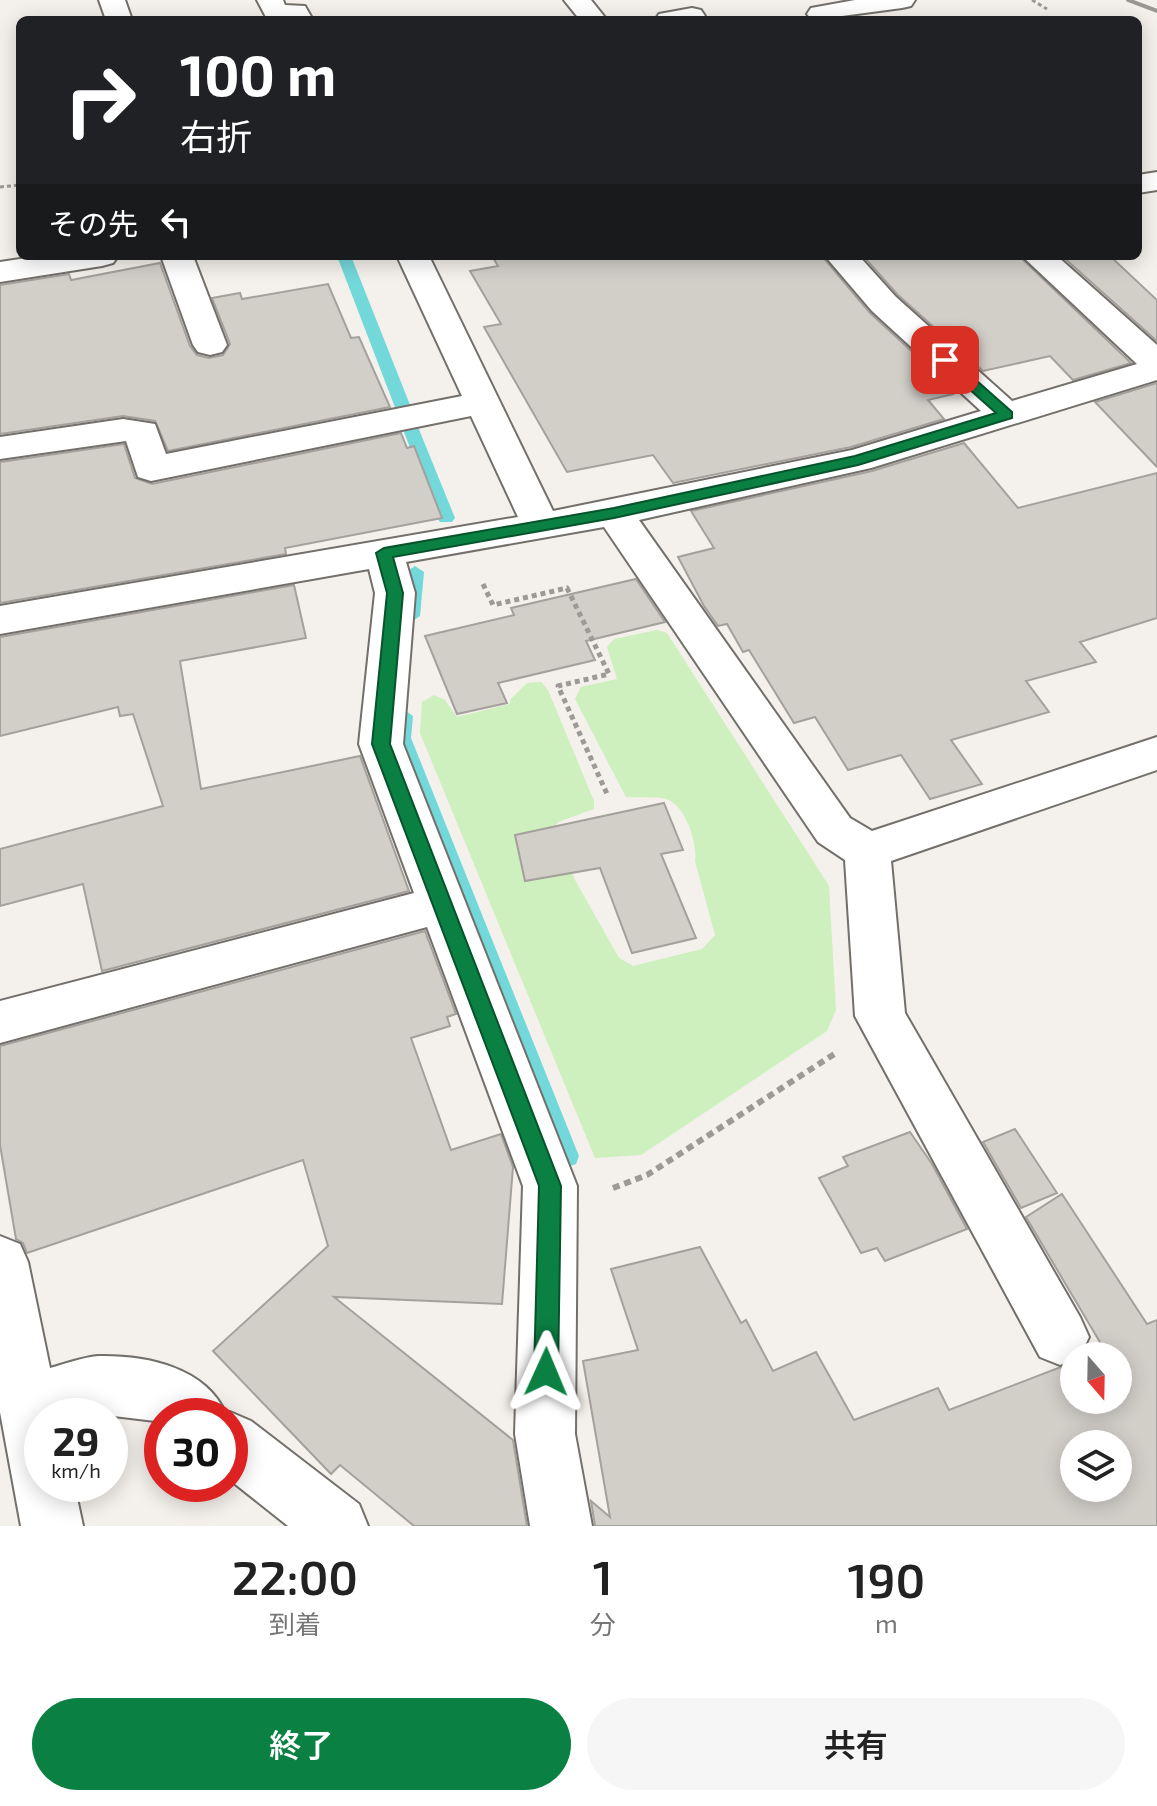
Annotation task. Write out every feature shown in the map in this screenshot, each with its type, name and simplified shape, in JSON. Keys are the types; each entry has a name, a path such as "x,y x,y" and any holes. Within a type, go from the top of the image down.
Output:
{"street":[{"path":"270,0 276,13 296,12 298,16"},
{"path":"577,0 591,16"},
{"path":"816,11 902,0"},
{"path":"0,272 76,260"},
{"path":"178,260 210,345"},
{"path":"415,260 541,526"},
{"path":"845,260 884,304 1006,415"},
{"path":"0,620 614,513 858,460 1157,366 1042,260"},
{"path":"0,448 142,432 151,469 483,403"},
{"path":"614,513 834,830 867,851"},
{"path":"384,553 395,593 381,744 550,1186 545,1434 561,1526"},
{"path":"867,851 1157,753"},
{"path":"867,851 880,1016 1060,1337"},
{"path":"0,1022 443,904"},
{"path":"0,1262 27,1398"},
{"path":"44,1398 97,1385 167,1393 174,1398"},
{"path":"248,1456 337,1526"},
{"path":"47,1502 52,1526"}],"path":[{"path":"1032,0 1047,9"},
{"path":"463,540 493,605 567,588 609,674 558,686 608,796"},
{"path":"550,1186 596,1194 647,1175 851,1043 880,1016"}],"green space":[{"path":"657,630 667,633 829,886 836,1010 827,1031 641,1155 595,1158 420,733 422,702 434,695 445,700 457,717 510,704 510,700 527,683 541,682 548,690 594,801 594,809 558,822 554,829 575,880 619,958 633,966 702,949 715,935 695,861 692,835 684,816 673,802 666,799 626,797 575,699 581,687 617,679 607,647 614,639"}],"building":[{"path":"494,260 825,260 870,313 943,380 953,394 928,400 944,419 851,447 673,483 653,455 567,472 484,327 501,324 470,271 498,266"},
{"path":"867,260 1023,260 1131,363 1073,380 1050,356 983,371 898,295"},
{"path":"1066,260 1114,260 1157,300 1157,341"},
{"path":"160,263 190,346 197,355 209,358 223,355 230,344 212,298 240,293 242,299 328,284 351,338 359,337 390,407 168,451 155,421 123,416 0,434 0,285 69,274 71,280"},
{"path":"1157,383 1157,467 1095,402"},
{"path":"401,433 407,448 414,446 442,518 285,548 286,554 0,603 0,462 124,444 135,478 152,484"},
{"path":"964,443 1018,508 1157,473 1157,618 1080,642 1096,662 1026,681 1049,712 951,740 982,784 930,799 901,755 848,770 815,717 794,723 749,650 743,652 727,624 718,626 704,606 678,557 714,548 691,511 872,471"},
{"path":"636,579 665,622 586,641 595,660 498,683 507,703 457,714 425,636 514,615 511,608"},
{"path":"294,585 306,638 180,661 201,789 360,756 409,891 102,971 83,884 0,906 0,849 163,806 133,714 120,716 118,707 0,736 0,637"},
{"path":"664,803 683,850 661,854 696,938 632,953 600,868 525,881 515,835"},
{"path":"425,931 456,1014 447,1017 450,1026 411,1038 451,1150 501,1134 513,1167 502,1304 334,1297 513,1440 527,1526 414,1526 340,1465 331,1474 213,1351 328,1246 303,1160 27,1253 23,1243 16,1239 0,1145 0,1046"},
{"path":"1015,1129 1057,1193 1021,1208 983,1142"},
{"path":"910,1132 932,1164 967,1229 885,1261 877,1248 861,1253 819,1178 848,1166 843,1157"},
{"path":"1062,1194 1147,1324 1157,1320 1157,1526 595,1526 591,1501 610,1517 583,1361 638,1350 611,1269 700,1247 741,1323 746,1320 773,1371 816,1352 854,1420 938,1388 949,1410 1060,1367 1060,1414 1132,1414 1132,1342 1100,1342 1026,1217"}],"waterway":[{"path":"346,260 404,410"},
{"path":"410,427 446,518"},
{"path":"411,616 415,572"},
{"path":"403,716 401,738 567,1156"}],"railway":[{"path":"1128,0 1157,11"}],"route":[{"path":"546,1372 550,1186 381,744 395,593 384,553 614,513 858,460 1006,415 945,360"}]}
